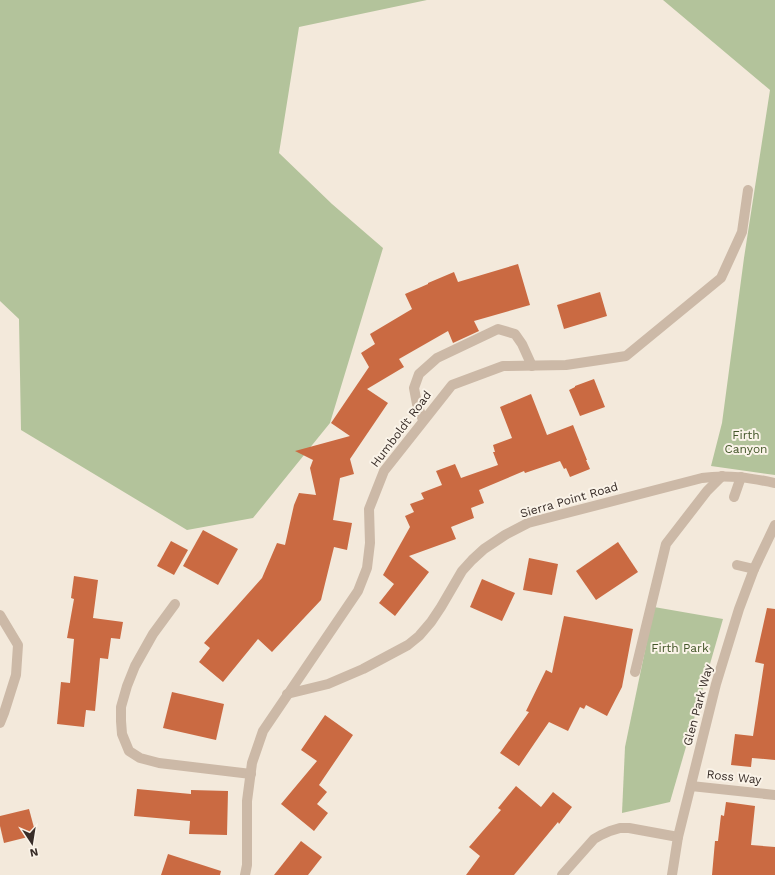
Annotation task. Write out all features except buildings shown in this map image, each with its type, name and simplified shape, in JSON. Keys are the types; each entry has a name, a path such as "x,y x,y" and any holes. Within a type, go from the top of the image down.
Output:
{"street":[{"name":"Humboldt Road","path":"245,875 247,865 247,801 252,763 263,731 358,591 367,568 370,543 369,509 384,471 452,385 503,366 566,365 626,356 721,278 742,232 748,190"},
{"path":"423,420 417,404 414,388 419,374 437,358 498,329 514,334 522,344 532,366"},
{"path":"635,672 666,544 707,491 722,476"},
{"name":"Sierra Point Road","path":"287,694 328,684 363,669 408,645 419,636 431,622 462,571 472,560 484,549 500,538 528,523 702,478 722,476 741,477 775,483"},
{"path":"734,497 741,477"},
{"name":"Glen Park Way","path":"672,875 678,836 716,684 739,609 754,569 775,524"},
{"path":"737,565 754,569"},
{"path":"175,604 153,634 135,666 127,686 121,707 121,721 122,734 129,751 140,758 159,763 251,774"},
{"path":"0,615 18,645 16,675 0,723"},
{"name":"Ross Way","path":"691,786 775,794"},
{"path":"562,875 594,839 610,831 620,828 629,828 678,836"}],"green space":[{"path":"0,0 427,0 299,27 279,153 332,204 383,248 330,423 253,518 187,530 21,430 19,319 0,301"},
{"name":"Firth Canyon","path":"663,0 775,0 775,475 711,466 722,423 744,258 770,90"},
{"name":"Firth Park","path":"654,607 723,619 670,802 622,813 625,747"}]}
